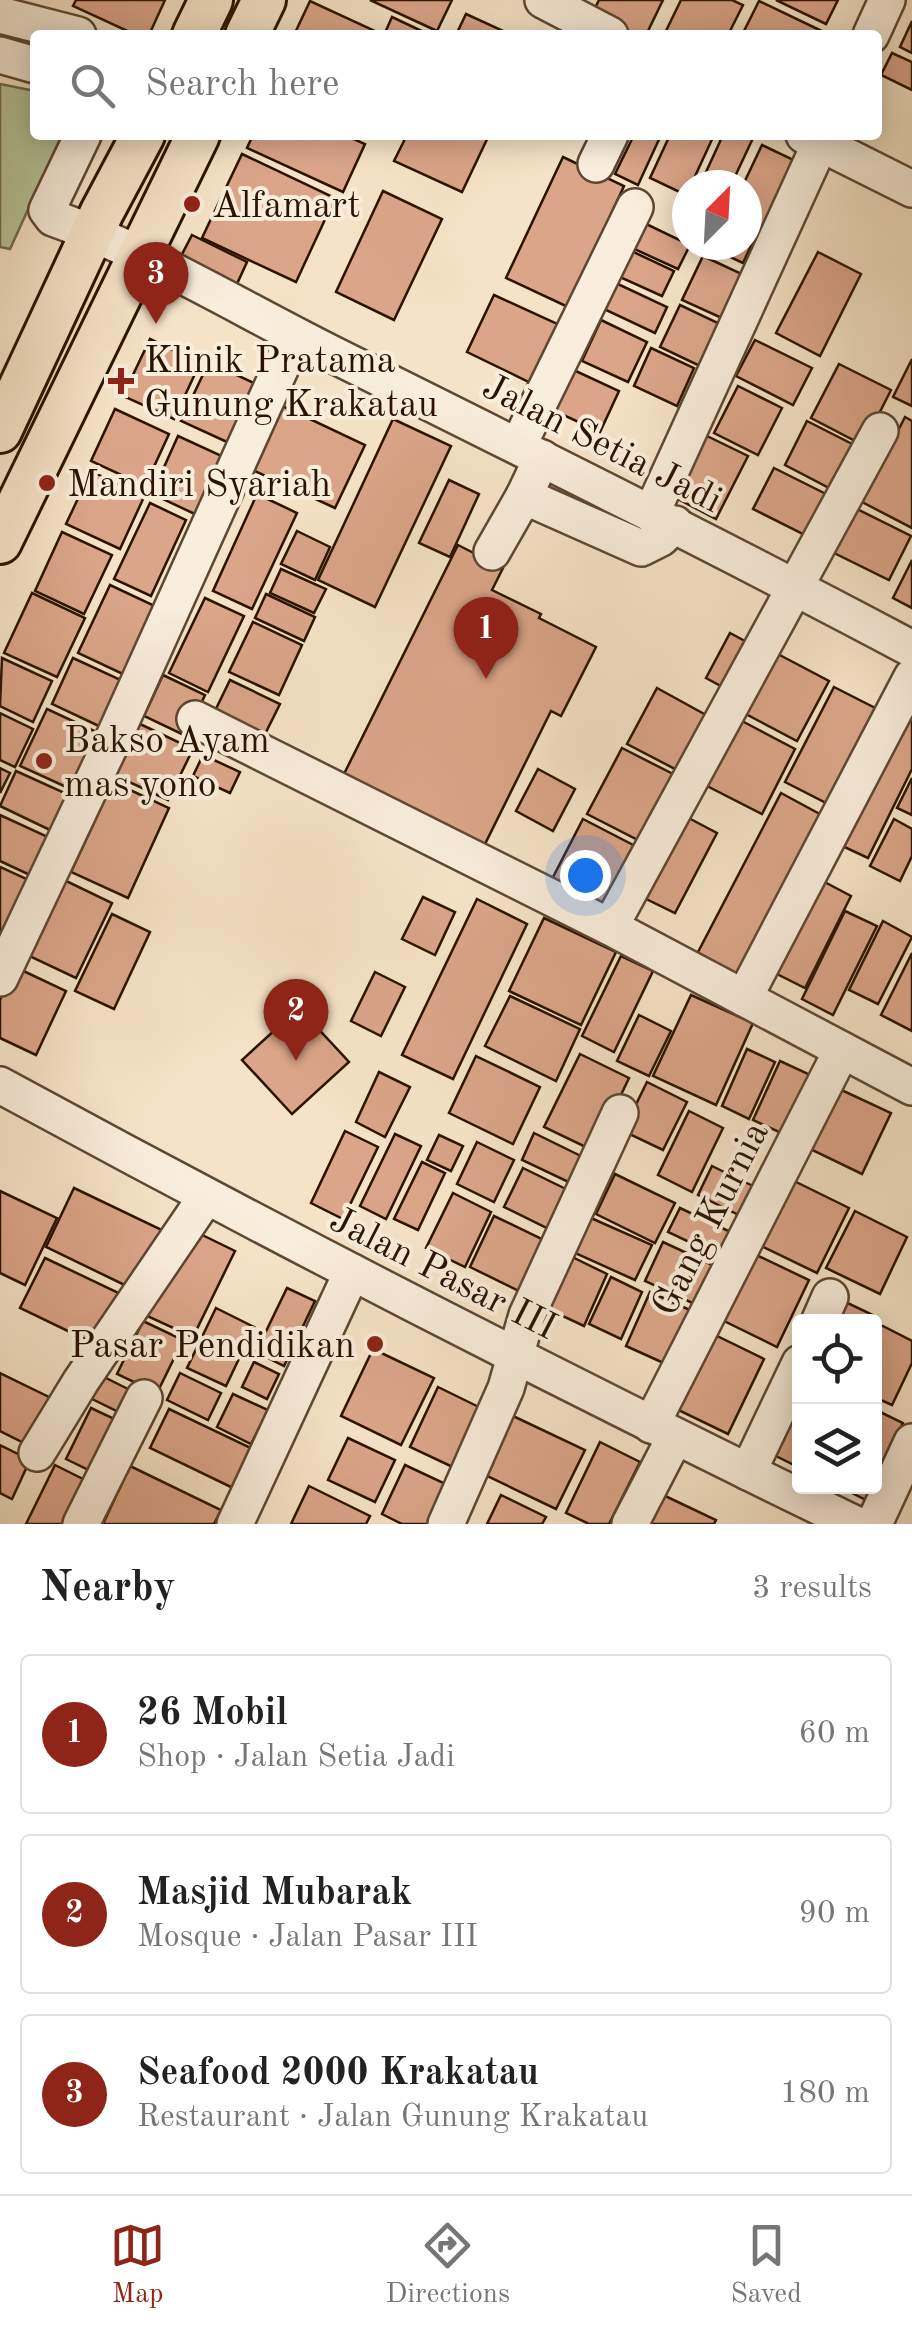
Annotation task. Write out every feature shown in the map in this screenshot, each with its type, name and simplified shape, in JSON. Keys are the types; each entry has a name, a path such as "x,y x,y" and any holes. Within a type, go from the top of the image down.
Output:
{"main road":[{"path":"196,30 211,0"},
{"path":"249,30 264,0"},
{"path":"0,431 140,140"},
{"path":"0,542 195,140"}],"street":[{"path":"542,0 600,30"},
{"path":"873,30 887,0"},
{"path":"0,16 57,30"},
{"path":"0,55 30,64"},
{"name":"Jalan Setia Jadi","path":"81,140 48,216 138,253 295,336 664,518 912,649"},
{"path":"524,496 641,548 661,538 664,518 815,140"},
{"path":"820,140 912,189"},
{"path":"492,552 524,496 530,452 634,207"},
{"path":"0,978 295,336"},
{"path":"612,923 880,431"},
{"path":"747,994 912,677"},
{"path":"195,720 612,923 912,1087"},
{"name":"Gang Kurnia","path":"630,1524 663,1431 842,1050"},
{"name":"Jalan Pasar III","path":"0,1085 206,1197 515,1356 854,1524"},
{"path":"446,1524 506,1388 527,1315 620,1113"},
{"path":"37,1453 206,1197"},
{"path":"235,1524 352,1272"},
{"path":"748,1472 792,1380"},
{"path":"81,1524 144,1398"},
{"path":"874,1524 912,1442"}],"green space":[{"path":"0,84 30,90 30,140 60,140 10,249 0,247"}],"building":[{"path":"76,0 165,0 151,30 125,30 73,6"},
{"path":"370,0 452,0 435,30"},
{"path":"599,0 663,0 648,30 626,30 592,14"},
{"path":"681,0 732,0 743,5 730,30 666,30"},
{"path":"776,0 838,0 826,24"},
{"path":"310,1 373,30 296,30"},
{"path":"759,1 820,30 744,30"},
{"path":"466,14 501,30 458,30"},
{"path":"392,17 419,30 386,30"},
{"path":"912,21 912,53 900,47"},
{"path":"892,53 912,62 912,90 882,75"},
{"path":"251,140 356,140 365,144 343,192 247,148"},
{"path":"404,140 487,140 462,192 394,161"},
{"path":"632,140 659,140 638,185 615,174"},
{"path":"668,140 712,140 698,170 672,170 672,188 650,178"},
{"path":"721,140 752,140 738,170 707,170"},
{"path":"762,145 800,163 766,235 762,233 762,170 750,170"},
{"path":"242,154 335,198 296,282 202,238"},
{"path":"563,157 624,186 568,307 506,278"},
{"path":"383,191 442,219 394,320 336,292"},
{"path":"642,222 672,236 672,260 682,260 678,269 630,247"},
{"path":"192,235 247,262 236,286 180,258"},
{"path":"625,248 674,271 662,296 613,274"},
{"path":"818,252 861,274 820,356 776,333"},
{"path":"701,260 712,260 744,275 724,319 682,300"},
{"path":"603,277 667,307 655,333 591,303"},
{"path":"494,295 562,326 535,385 467,352"},
{"path":"680,305 720,324 700,366 660,347"},
{"path":"601,320 647,342 628,382 582,361"},
{"path":"150,339 200,363 174,419 123,396"},
{"path":"755,340 812,368 793,405 736,376"},
{"path":"651,348 694,368 677,406 634,386"},
{"path":"912,359 912,406 893,397"},
{"path":"209,362 254,383 227,442 181,421"},
{"path":"839,364 891,390 863,445 811,418"},
{"path":"565,366 619,391 600,432 546,407"},
{"path":"738,386 782,408 758,455 714,433"},
{"path":"274,402 365,445 335,508 244,466"},
{"path":"115,409 169,434 145,486 91,461"},
{"path":"905,417 912,421 912,528 862,502"},
{"path":"393,419 451,446 375,607 318,580"},
{"path":"807,421 858,447 835,491 785,465"},
{"path":"178,436 224,457 197,515 152,494"},
{"path":"707,436 748,456 716,519 676,498"},
{"path":"774,468 834,498 813,539 753,509"},
{"path":"91,471 144,497 120,549 66,524"},
{"path":"449,480 479,494 450,557 419,543"},
{"path":"257,494 297,513 252,609 213,591"},
{"path":"150,503 186,520 151,596 114,579"},
{"path":"851,506 911,536 889,580 828,550"},
{"path":"297,531 330,547 315,580 281,564"},
{"path":"62,532 112,555 84,614 35,591"},
{"path":"458,545 503,568 492,590 596,647 561,716 551,711 483,848 342,778"},
{"path":"912,560 912,608 893,598"},
{"path":"281,569 326,589 314,613 270,593"},
{"path":"110,585 157,607 125,675 78,653"},
{"path":"32,593 85,618 57,677 4,653"},
{"path":"266,594 315,617 304,641 255,618"},
{"path":"205,598 244,616 208,692 169,673"},
{"path":"253,622 302,645 279,695 229,672"},
{"path":"730,633 756,647 732,692 706,678"},
{"path":"774,652 829,681 797,741 742,712"},
{"path":"2,658 52,681 33,722 0,706"},
{"path":"73,658 123,681 101,727 52,704"},
{"path":"163,675 205,695 186,736 144,716"},
{"path":"230,680 280,704 263,738 213,715"},
{"path":"834,687 887,714 838,809 785,782"},
{"path":"657,688 706,715 677,770 627,744"},
{"path":"47,709 101,734 75,791 20,766"},
{"path":"912,711 912,769 868,858 840,845"},
{"path":"0,713 33,729 15,767 0,760"},
{"path":"742,721 795,749 762,814 707,786"},
{"path":"140,724 193,749 168,800 116,776"},
{"path":"622,748 673,774 638,840 587,814"},
{"path":"203,755 240,772 230,793 193,776"},
{"path":"0,768 10,773 0,793"},
{"path":"538,769 575,789 553,831 516,811"},
{"path":"16,771 67,794 50,830 0,806"},
{"path":"912,778 912,815 897,808"},
{"path":"113,782 169,808 128,898 71,872"},
{"path":"781,793 829,819 745,980 697,954"},
{"path":"681,814 717,833 675,913 638,895"},
{"path":"0,815 48,837 30,875 0,861"},
{"path":"583,819 639,848 606,910 551,881"},
{"path":"894,819 912,829 912,856 900,881 870,866"},
{"path":"0,867 31,881 6,935 0,932"},
{"path":"60,878 112,903 76,978 25,954"},
{"path":"817,878 851,896 805,988 771,971"},
{"path":"423,897 455,912 435,955 402,939"},
{"path":"477,899 527,924 453,1079 402,1055"},
{"path":"845,911 877,926 833,1015 802,999"},
{"path":"112,914 150,932 114,1009 75,991"},
{"path":"544,918 616,952 581,1025 509,991"},
{"path":"883,921 912,937 878,1004 849,990"},
{"path":"912,953 912,1031 881,1015"},
{"path":"621,956 653,971 614,1052 582,1036"},
{"path":"15,967 66,991 36,1055 0,1038 0,1000"},
{"path":"375,972 405,987 381,1036 351,1021"},
{"path":"691,995 753,1023 716,1105 653,1076"},
{"path":"510,996 580,1029 556,1081 485,1046"},
{"path":"299,1008 349,1062 292,1114 242,1060"},
{"path":"639,1015 671,1031 649,1076 617,1061"},
{"path":"747,1049 775,1062 749,1119 722,1106"},
{"path":"580,1054 629,1078 594,1151 544,1127"},
{"path":"476,1056 540,1087 513,1144 449,1113"},
{"path":"780,1061 817,1078 790,1137 753,1120"},
{"path":"379,1072 410,1087 385,1137 356,1122"},
{"path":"647,1082 687,1102 663,1150 623,1131"},
{"path":"835,1087 891,1113 862,1174 806,1147"},
{"path":"689,1111 723,1128 692,1192 658,1175"},
{"path":"345,1131 378,1147 343,1219 311,1203"},
{"path":"534,1133 589,1160 577,1186 522,1160"},
{"path":"395,1134 421,1146 386,1219 360,1206"},
{"path":"439,1135 463,1146 451,1171 427,1160"},
{"path":"477,1142 514,1160 494,1202 457,1184"},
{"path":"422,1162 445,1173 418,1230 394,1219"},
{"path":"712,1166 757,1188 743,1217 698,1195"},
{"path":"523,1168 574,1193 555,1232 504,1207"},
{"path":"615,1174 675,1203 655,1243 596,1214"},
{"path":"788,1178 849,1208 817,1273 757,1244"},
{"path":"74,1188 164,1231 135,1290 46,1247"},
{"path":"0,1191 57,1218 25,1285 0,1273"},
{"path":"453,1193 491,1212 465,1267 426,1248"},
{"path":"680,1208 737,1235 725,1259 668,1232"},
{"path":"855,1211 907,1237 880,1294 826,1268"},
{"path":"494,1216 544,1240 519,1291 470,1267"},
{"path":"591,1218 652,1245 635,1280 575,1253"},
{"path":"190,1229 235,1251 193,1337 147,1316"},
{"path":"663,1242 719,1268 701,1307 645,1281"},
{"path":"564,1253 607,1274 584,1326 539,1305"},
{"path":"752,1253 809,1280 777,1347 720,1319"},
{"path":"45,1258 125,1296 101,1347 20,1308"},
{"path":"611,1277 642,1292 621,1339 589,1324"},
{"path":"287,1288 315,1301 284,1366 256,1352"},
{"path":"650,1292 692,1311 668,1365 626,1346"},
{"path":"837,1298 871,1314 830,1314"},
{"path":"216,1308 254,1327 226,1386 187,1368"},
{"path":"143,1321 183,1340 157,1393 117,1374"},
{"path":"882,1326 912,1341 912,1363 892,1405 882,1401"},
{"path":"709,1332 764,1359 728,1434 672,1407"},
{"path":"373,1349 434,1378 401,1445 341,1416"},
{"path":"254,1362 279,1374 267,1399 242,1387"},
{"path":"0,1373 51,1398 28,1445 0,1431"},
{"path":"180,1373 221,1393 208,1420 167,1400"},
{"path":"102,1376 140,1395 129,1417 92,1399"},
{"path":"438,1387 487,1411 459,1470 410,1447"},
{"path":"233,1394 268,1410 251,1444 217,1427"},
{"path":"91,1408 123,1423 99,1475 66,1459"},
{"path":"169,1409 253,1449 233,1488 150,1448"},
{"path":"882,1413 903,1423 882,1466"},
{"path":"513,1416 585,1450 556,1509 485,1475"},
{"path":"792,1418 792,1464 774,1455"},
{"path":"348,1438 395,1460 375,1502 328,1480"},
{"path":"600,1442 640,1462 609,1524 589,1524 566,1513"},
{"path":"0,1445 30,1460 12,1499 0,1493"},
{"path":"55,1465 93,1484 74,1524 26,1524"},
{"path":"405,1465 450,1486 432,1524 402,1524 382,1514"},
{"path":"130,1466 221,1510 214,1524 103,1524"},
{"path":"309,1486 370,1516 366,1524 291,1524"},
{"path":"661,1494 716,1520 714,1524 647,1524"},
{"path":"501,1495 546,1517 542,1524 487,1524"}],"place":[{"name":"Alfamart","path":"192,204"},
{"name":"Seafood 2000 Krakatau","path":"156,324"},
{"name":"Klinik Pratama Gunung Krakatau","path":"121,381"},
{"name":"Mandiri Syariah","path":"47,483"},
{"name":"26 Mobil","path":"486,679"},
{"name":"Bakso Ayam mas yono","path":"44,761"},
{"name":"Masjid Mubarak","path":"296,1061"},
{"name":"Pasar Pendidikan","path":"375,1344"}]}
